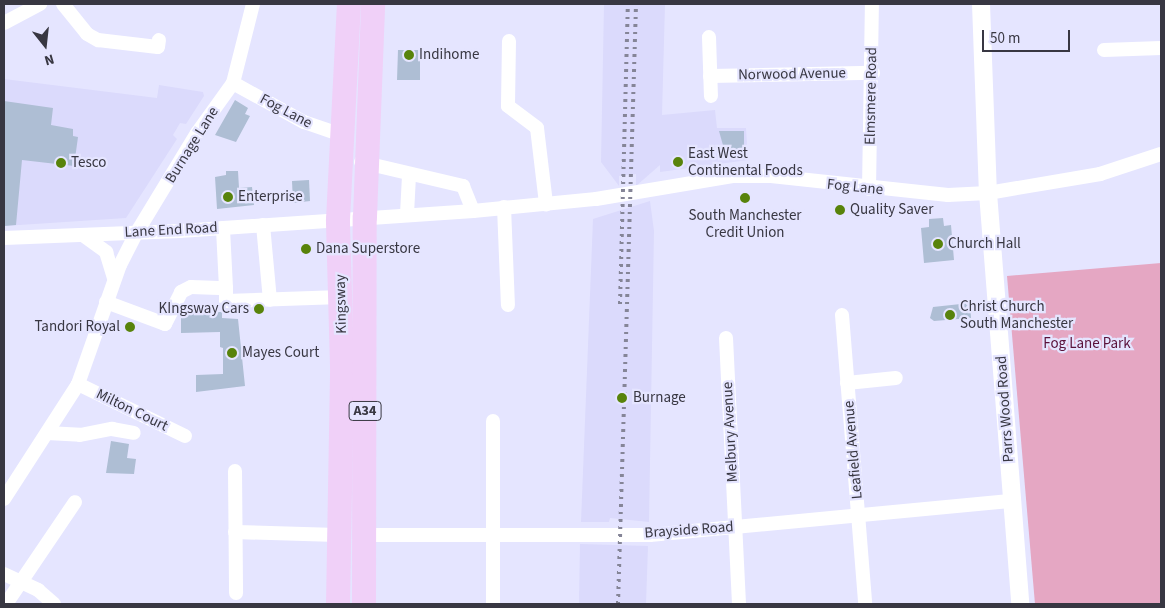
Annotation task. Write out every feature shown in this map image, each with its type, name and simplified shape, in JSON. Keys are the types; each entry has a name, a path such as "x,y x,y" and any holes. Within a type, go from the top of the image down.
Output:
{"highway":[{"name":"Kingsway","path":"338,604 337,534 342,366 338,220 341,135 353,71 349,4"},
{"name":"Kingsway","path":"364,604 364,217 361,162 372,12"},
{"path":"338,220 352,209 361,162 353,71 372,12"},
{"path":"342,366 351,332 351,235 354,225 364,217"}],"street":[{"path":"4,23 40,4"},
{"path":"63,4 87,34 98,40 158,47 159,40"},
{"name":"Burnage Lane","path":"4,499 78,384 114,280 137,232 197,133 233,82 253,4"},
{"name":"Elmsmere Road","path":"869,189 873,73 872,4"},
{"name":"Parrs Wood Road","path":"981,4 988,193 1020,604"},
{"path":"709,38 710,96"},
{"path":"509,41 508,106 537,128 546,204"},
{"path":"1104,50 1161,48"},
{"name":"Norwood Avenue","path":"710,76 873,73"},
{"name":"Fog Lane","path":"233,82 304,122 341,135"},
{"name":"Fog Lane","path":"338,220 546,204 734,176 771,176 869,189 948,195 988,193 1100,174 1161,154"},
{"path":"361,162 409,175 463,186 473,211"},
{"path":"407,214 409,175"},
{"path":"504,207 508,305"},
{"name":"Lane End Road","path":"4,238 223,228 338,220"},
{"path":"264,225 270,300"},
{"path":"223,228 226,301 341,296"},
{"path":"83,235 106,252 114,280"},
{"path":"106,302 165,324 181,292 191,288 226,288"},
{"name":"Leafield Avenue","path":"842,315 865,604"},
{"name":"Melbury Avenue","path":"726,338 739,604"},
{"name":"Leafield Avenue","path":"847,383 896,378"},
{"name":"Milton Court","path":"78,384 185,436"},
{"path":"493,421 493,604"},
{"path":"47,433 80,435 112,428 134,434"},
{"path":"235,471 236,593"},
{"name":"Brayside Road","path":"365,535 494,533 650,535 858,517 1012,501"},
{"path":"6,604 75,502"},
{"path":"235,532 337,534"},
{"path":"4,574 19,584 38,590 54,604"}],"shaded area":[{"path":"604,4 665,4 662,115 715,110 717,128 746,128 748,160 660,172 660,165 636,186 636,174 619,176 619,186 601,162"},
{"path":"4,79 157,98 159,85 203,92 204,96 186,124 180,123 173,135 177,139 126,218 4,226"},
{"path":"650,201 654,231 649,522 610,518 609,522 581,522 593,219"},
{"path":"580,544 648,546 646,604 579,604"}],"green space":[{"name":"Fog Lane Park","path":"1161,263 1161,604 1035,604 1007,276"}],"building":[{"path":"398,50 420,50 420,80 397,80"},
{"path":"235,100 248,108 245,114 250,116 236,142 215,135"},
{"name":"Tesco","path":"4,101 53,108 51,125 73,129 73,136 78,137 74,166 22,160 16,225 4,226"},
{"path":"719,131 744,131 744,156 726,156"},
{"name":"Enterprise","path":"226,171 238,171 239,188 252,187 254,205 217,209 215,177 226,175"},
{"path":"309,180 310,201 293,203 292,181"},
{"name":"Church Hall","path":"943,218 944,226 951,225 954,260 924,263 921,228 929,227 929,219"},
{"name":"Christ Church South Manchester","path":"970,303 971,318 934,321 930,318 933,307"},
{"name":"Mayes Court","path":"181,312 222,312 222,318 238,319 245,386 196,392 196,375 223,374 223,348 220,347 220,332 181,333"},
{"path":"111,441 129,444 127,458 136,459 134,474 106,473"}],"railway":[{"path":"620,304 628,4"},
{"path":"618,604 636,4"}],"place":[{"name":"Indihome","path":"409,55"},
{"name":"East West Continental Foods","path":"678,162"},
{"name":"Tesco","path":"61,163"},
{"name":"Enterprise","path":"228,197"},
{"name":"South Manchester Credit Union","path":"745,198"},
{"name":"Quality Saver","path":"840,210"},
{"name":"Church Hall","path":"938,244"},
{"name":"Dana Superstore","path":"306,249"},
{"name":"KIngsway Cars","path":"259,309"},
{"name":"Christ Church South Manchester","path":"950,315"},
{"name":"Tandori Royal","path":"130,327"},
{"name":"Mayes Court","path":"232,353"},
{"name":"Burnage","path":"622,398"}]}
